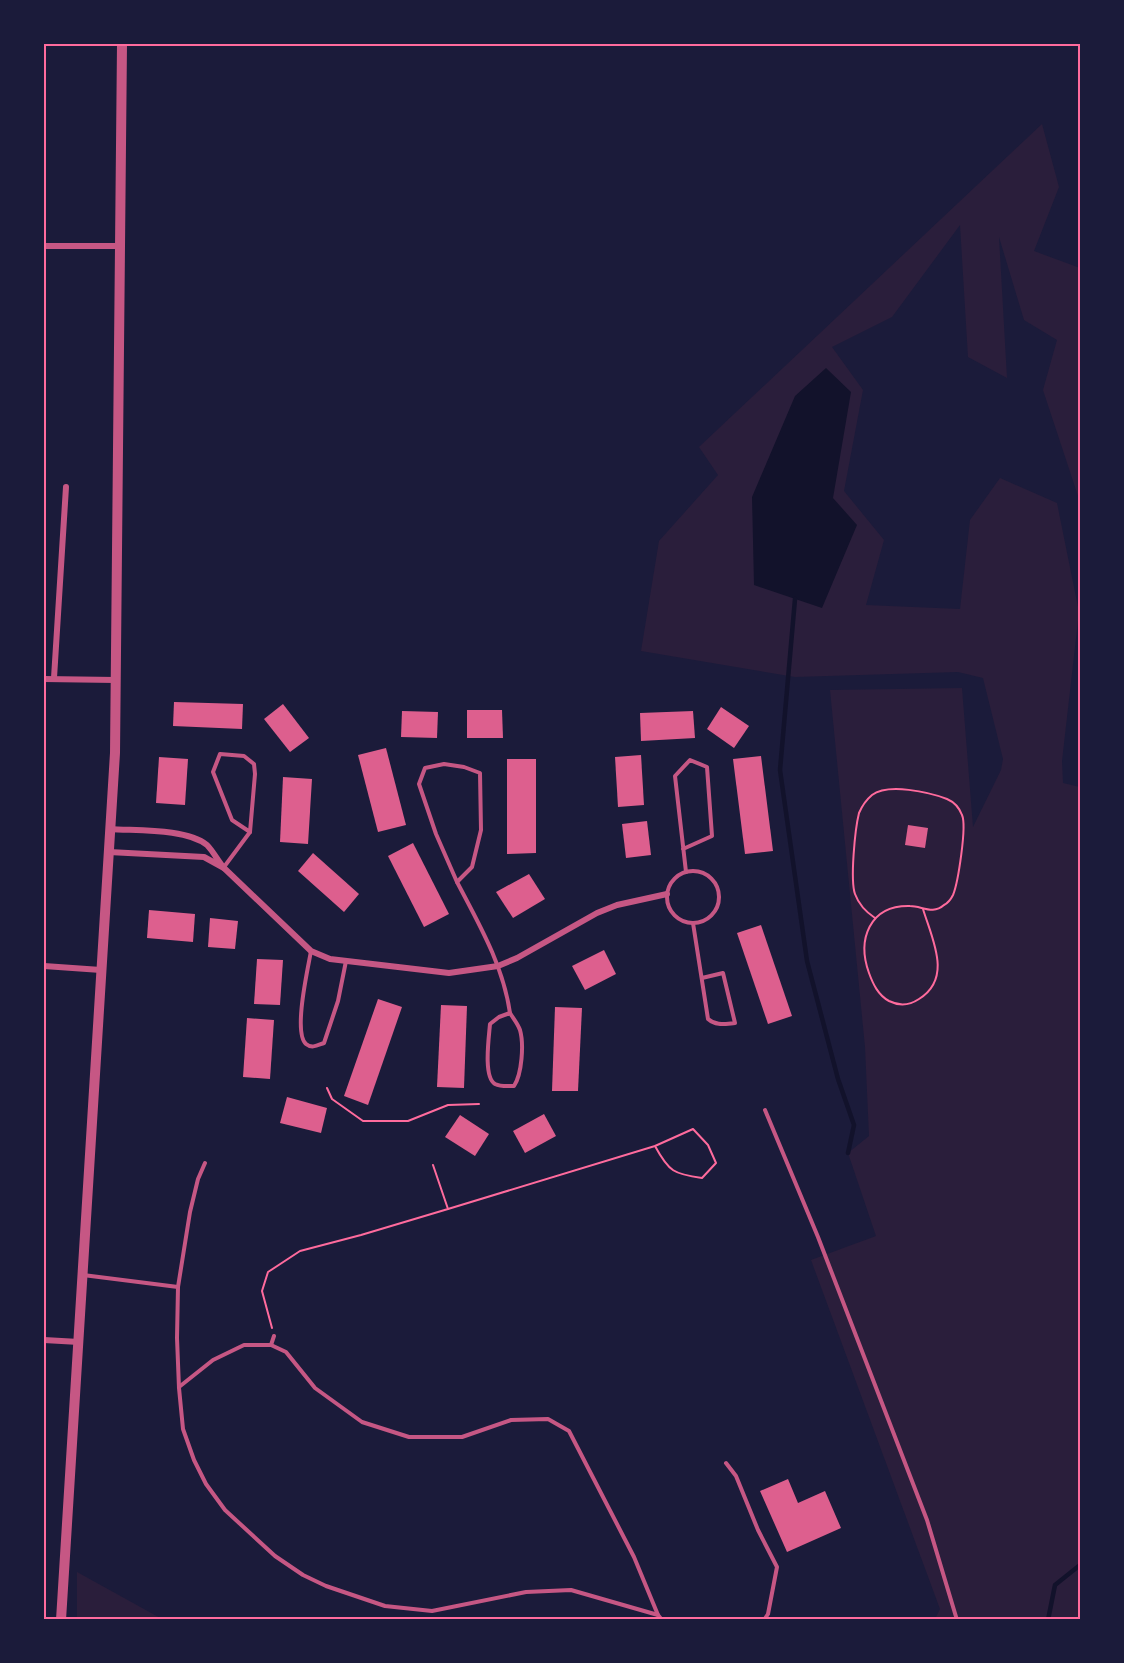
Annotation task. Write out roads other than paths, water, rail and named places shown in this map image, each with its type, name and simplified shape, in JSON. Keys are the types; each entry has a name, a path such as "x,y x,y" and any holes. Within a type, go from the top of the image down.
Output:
{"street":[{"path":"61,1620 115,753 122,44"},
{"path":"44,246 120,246"},
{"path":"54,678 66,487"},
{"path":"44,679 116,680"},
{"path":"110,829 170,833 195,838 207,846 224,868 311,951 330,958 449,973 498,966 517,958 597,913 617,905 667,894"},
{"path":"109,852 204,857 224,868"},
{"path":"44,966 101,970"},
{"path":"44,1340 79,1342"}],"lane":[{"path":"224,868 250,832 255,774 254,764 244,756 220,754 213,772 232,820 250,832"},
{"path":"683,849 712,836 707,767 690,760 675,776 683,849 686,872"},
{"path":"457,882 472,867 481,830 480,773 464,767 444,764 425,768 419,784 436,834 457,882 491,947 508,997 510,1013 520,1029 519,1078 514,1086 503,1086 494,1083 489,1077 490,1024 510,1013"},
{"path":"694,871 710,878 716,885 718,902 715,910 702,921 693,923 677,917 668,903 667,894 673,880 686,872 694,871"},
{"path":"693,923 708,1019 714,1024 735,1023 723,973 702,978"},
{"path":"311,951 302,1008 302,1038 307,1045 313,1047 324,1043 331,1027 346,960"},
{"path":"765,1110 818,1237 927,1520 957,1620"},
{"path":"205,1163 198,1179 190,1212 178,1287 179,1388 183,1429 194,1460 206,1484 225,1510 275,1557 303,1575 326,1586 385,1606 432,1611 526,1592 571,1590 658,1615"},
{"path":"82,1275 178,1287"},
{"path":"272,1345 274,1336"},
{"path":"179,1388 213,1360 244,1346 272,1345 286,1352 315,1388 362,1422 409,1437 462,1437 511,1420 548,1419 569,1431 592,1480 634,1557 662,1620"},
{"path":"726,1463 736,1476 758,1530 777,1567 768,1614 764,1620"}],"waterway":[{"path":"795,599 780,770 807,961 838,1079 854,1125 848,1153"},
{"path":"1048,1620 1055,1585 1080,1565"}]}
